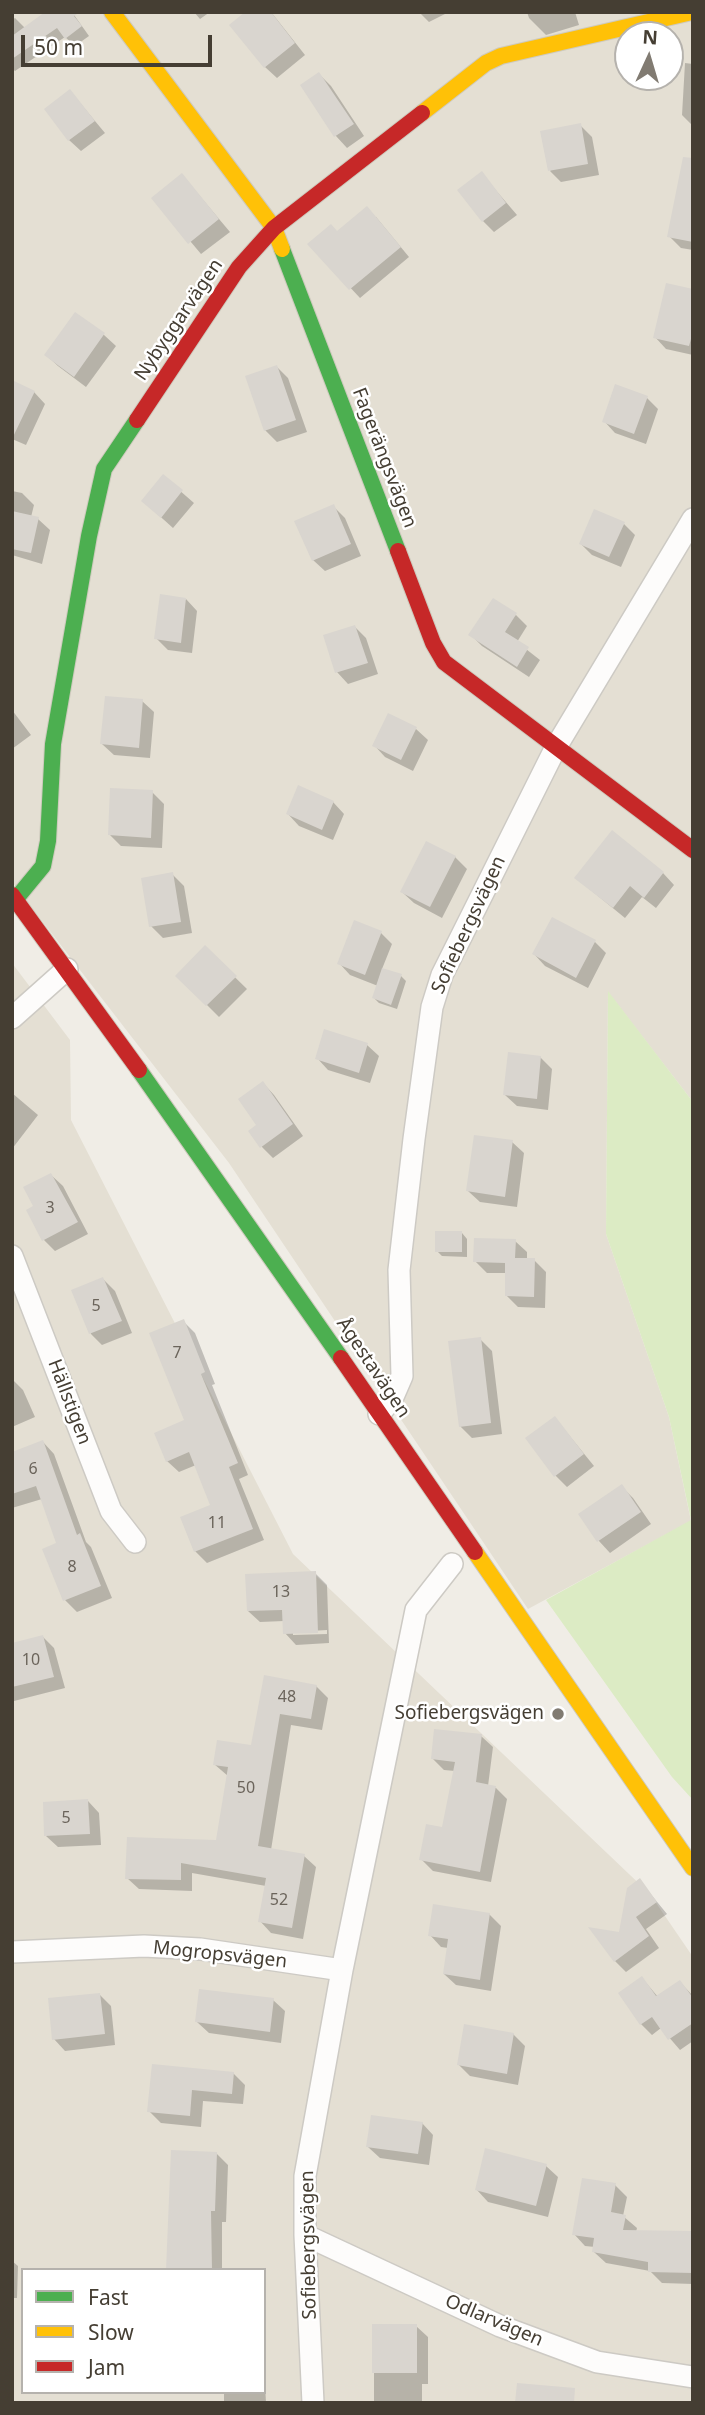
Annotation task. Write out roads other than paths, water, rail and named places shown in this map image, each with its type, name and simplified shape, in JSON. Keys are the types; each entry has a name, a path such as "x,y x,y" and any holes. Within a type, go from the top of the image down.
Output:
{"street":[{"name":"Fagerängsvägen","path":"112,12 274,228 433,643 444,662 693,850"},
{"name":"Nybyggarvägen","path":"14,897 43,866 48,841 53,744 89,536 104,469 239,267 274,228 486,63 501,56 692,12"},
{"name":"Sofiebergsvägen","path":"379,1414 392,1399 402,1376 399,1270 432,1007 442,975 556,747 693,519"},
{"name":"Ågestavägen","path":"14,897 257,1237 693,1868"},
{"path":"12,1018 67,969"},
{"name":"Hällstigen","path":"12,1256 111,1511 135,1542"},
{"name":"Sofiebergsvägen","path":"313,2403 304,2235 305,2176 342,1970 416,1610 452,1564"},
{"name":"Mogropsvägen","path":"12,1952 144,1947 200,1949 342,1970"},
{"name":"Odlarvägen","path":"304,2235 500,2326 572,2353 597,2362 693,2377"}],"place":[{"name":"Sofiebergsvägen","path":"558,1714"}]}
